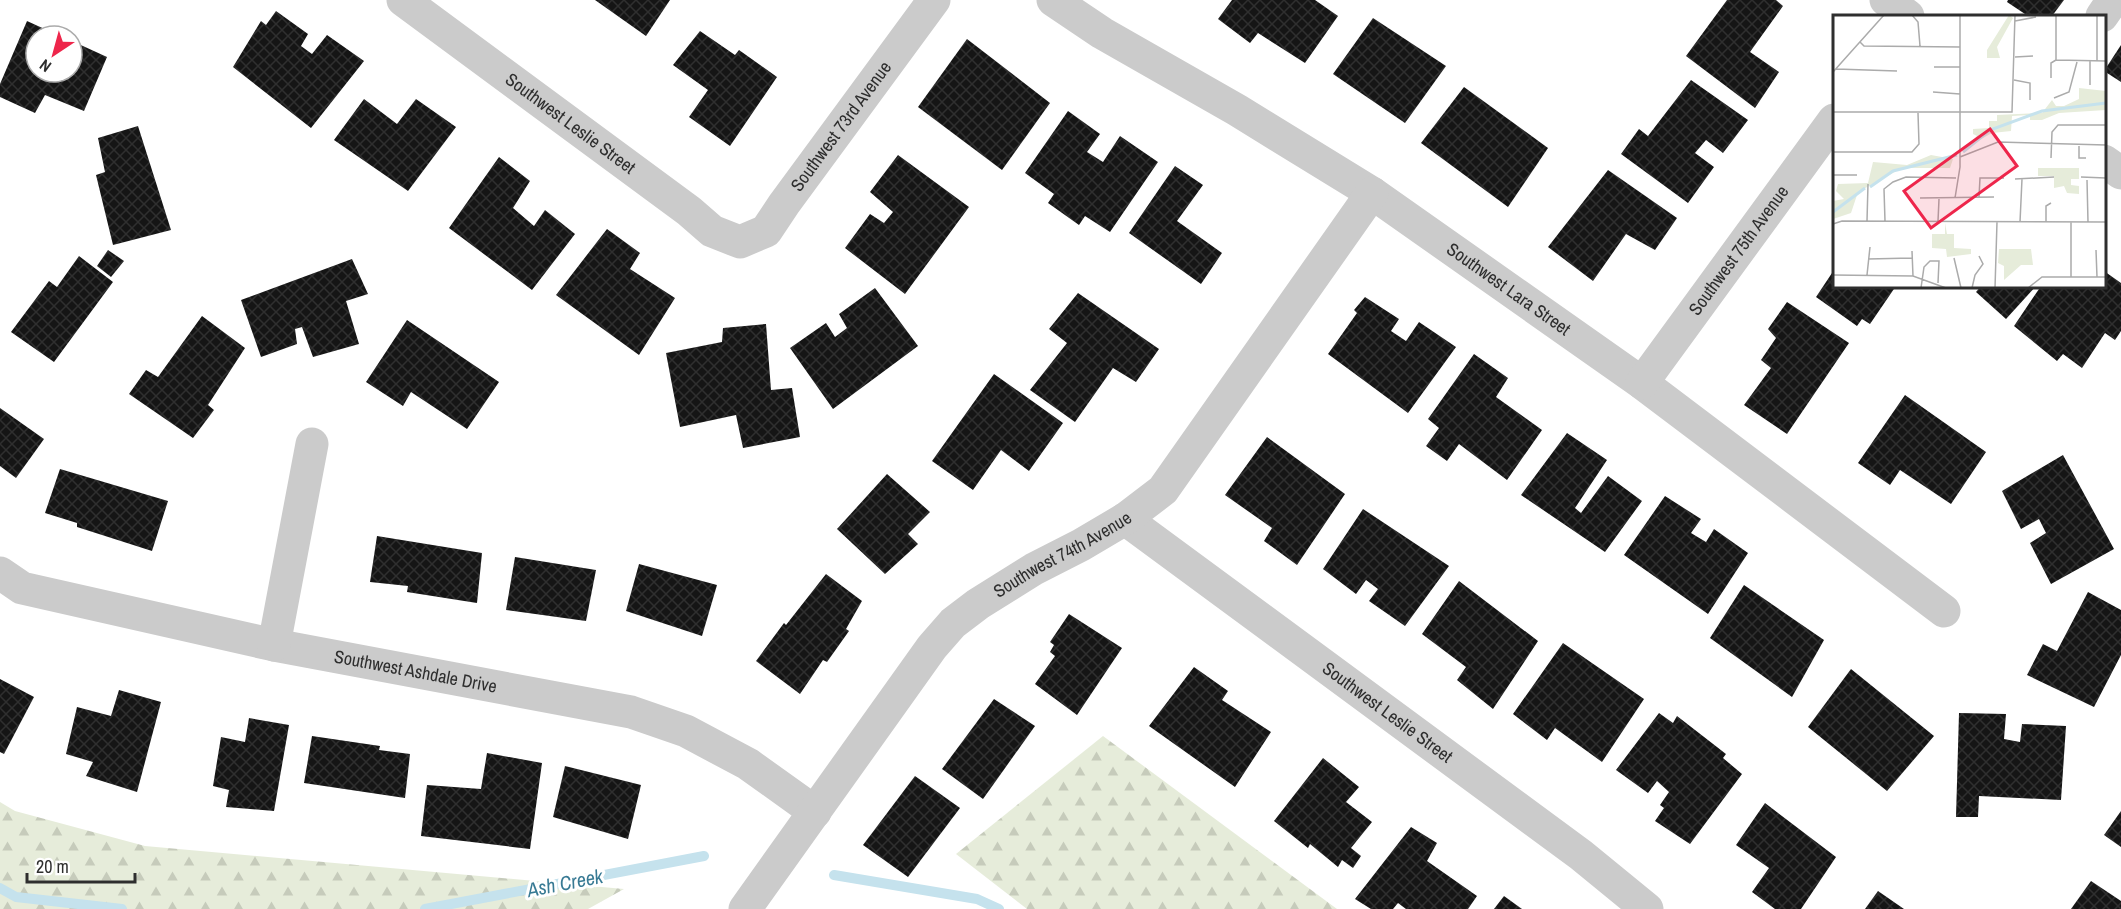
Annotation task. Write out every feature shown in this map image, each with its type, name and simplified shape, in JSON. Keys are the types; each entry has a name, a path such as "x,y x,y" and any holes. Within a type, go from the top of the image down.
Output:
{"street":[{"name":"Southwest Leslie Street","path":"403,0 689,211 712,231 740,243"},
{"name":"Southwest 73rd Avenue","path":"740,243 766,231 790,194 934,0"},
{"name":"Southwest Lara Street","path":"1053,0 1102,33 1237,110 1372,193 1642,383 1944,611"},
{"path":"1886,0 1907,15"},
{"path":"2103,15 2113,0"},
{"name":"Southwest 75th Avenue","path":"1642,383 1833,121"},
{"path":"2106,162 2121,173"},
{"name":"Southwest 74th Avenue","path":"745,909 932,647 953,623 1005,586 1125,519 1163,490 1372,193"},
{"path":"274,645 312,444"},
{"name":"Southwest Leslie Street","path":"1125,519 1581,855 1647,909"},
{"name":"Southwest Ashdale Drive","path":"0,573 22,588 274,645 631,712 686,730 748,764 815,812"}],"green space":[{"path":"1103,736 1337,909 1027,909 956,854"},
{"path":"0,802 15,811 145,846 624,889 588,909 0,909"}],"building":[{"path":"595,0 670,0 646,36"},
{"path":"1232,0 1315,0 1338,16 1305,63 1258,33 1250,43 1218,19"},
{"path":"1727,0 1776,0 1783,6 1750,52 1779,72 1755,108 1686,56"},
{"path":"2008,0 2064,0 2053,15 2026,15 2007,2"},
{"path":"276,11 308,34 301,46 312,54 327,35 364,61 311,128 233,67 261,21 266,25"},
{"path":"1373,18 1446,66 1405,123 1333,74"},
{"path":"24,28 24,84 84,84 84,46 107,57 84,111 45,95 35,113 0,97 0,84"},
{"path":"700,31 735,55 739,50 777,77 730,146 689,117 708,90 673,65"},
{"path":"967,39 1050,103 1002,170 918,107"},
{"path":"2121,45 2121,82 2106,72 2106,68"},
{"path":"1691,80 1748,120 1723,153 1706,140 1695,153 1714,167 1688,203 1621,154 1639,129 1648,136"},
{"path":"1464,87 1548,148 1508,207 1421,143"},
{"path":"364,99 397,124 416,99 456,127 408,191 334,140"},
{"path":"1068,111 1100,134 1087,152 1103,162 1120,136 1158,162 1110,232 1085,216 1079,225 1048,203 1054,194 1025,173"},
{"path":"138,126 171,230 113,245 96,175 105,172 98,138"},
{"path":"898,155 969,207 905,294 845,248 870,214 884,223 893,212 870,192"},
{"path":"499,157 530,181 513,208 534,226 545,210 575,234 532,290 449,228"},
{"path":"1175,166 1203,185 1177,221 1222,253 1201,284 1129,233"},
{"path":"1608,170 1677,218 1655,250 1626,234 1593,281 1548,247"},
{"path":"607,229 640,253 630,269 675,298 639,355 556,295"},
{"path":"108,250 124,261 111,277 97,266"},
{"path":"79,256 113,282 54,362 11,332 49,281 57,287"},
{"path":"352,259 368,294 346,301 359,344 313,357 302,327 295,329 297,344 261,357 241,300"},
{"path":"1833,272 1833,288 1895,288 1870,324 1862,319 1857,326 1816,297"},
{"path":"2106,272 2121,283 2121,331 2115,340 2105,333 2082,368 2063,354 2057,361 2014,326 2040,288 2106,288"},
{"path":"875,288 918,346 833,409 790,348 826,323 835,337 847,328 839,314"},
{"path":"1979,288 2034,288 2006,319 1976,292"},
{"path":"1078,293 1159,349 1136,382 1113,368 1075,422 1030,390 1067,343 1049,329"},
{"path":"1365,297 1399,319 1391,331 1406,341 1419,322 1456,347 1408,413 1328,354 1357,313 1354,310"},
{"path":"1787,302 1849,343 1787,434 1744,405 1771,368 1761,360 1776,338 1768,329"},
{"path":"202,316 245,348 208,405 214,410 193,438 129,394 146,370 158,377"},
{"path":"407,320 499,382 467,429 411,392 403,406 366,382"},
{"path":"766,324 771,390 792,388 800,437 743,448 736,415 680,427 666,353 722,342 723,328"},
{"path":"1474,354 1508,378 1496,397 1542,430 1507,480 1459,444 1447,461 1426,446 1439,428 1428,419"},
{"path":"994,374 1063,423 1029,471 1001,450 973,490 932,461"},
{"path":"1905,395 1986,452 1951,504 1900,470 1890,485 1858,463"},
{"path":"0,408 44,439 16,478 0,466"},
{"path":"1567,433 1607,460 1575,508 1581,513 1608,476 1642,501 1605,552 1521,495"},
{"path":"1267,437 1345,494 1297,565 1264,541 1272,528 1225,495"},
{"path":"2063,455 2114,549 2051,584 2030,543 2046,533 2039,519 2021,529 2002,491"},
{"path":"60,469 168,501 152,551 77,527 77,523 45,513"},
{"path":"887,474 930,512 908,534 918,544 885,574 837,529"},
{"path":"1665,496 1701,519 1691,533 1706,542 1714,529 1748,553 1708,614 1624,555"},
{"path":"1363,509 1449,566 1405,626 1369,601 1378,589 1366,580 1356,594 1323,569"},
{"path":"377,536 482,553 477,603 407,592 408,586 370,582"},
{"path":"515,557 596,570 586,621 506,610"},
{"path":"639,564 717,585 702,636 626,611"},
{"path":"826,574 862,601 846,629 849,631 827,662 823,660 800,694 756,661 784,623 786,625"},
{"path":"1459,581 1538,641 1493,709 1457,680 1466,667 1422,634"},
{"path":"1744,585 1824,640 1792,697 1710,638"},
{"path":"2088,592 2121,610 2121,655 2094,707 2027,675 2043,644 2057,651"},
{"path":"1069,614 1122,648 1077,715 1035,684 1055,656 1050,652 1054,645 1050,642"},
{"path":"1563,643 1644,699 1602,762 1555,728 1547,740 1513,714"},
{"path":"1194,667 1228,691 1222,700 1271,732 1235,787 1149,726"},
{"path":"1851,669 1934,736 1887,791 1808,727"},
{"path":"0,679 34,697 4,754 0,752"},
{"path":"119,690 161,702 137,792 86,776 93,762 66,754 77,707 111,716"},
{"path":"994,699 1035,726 983,799 942,769"},
{"path":"1659,713 1673,723 1677,716 1726,754 1723,758 1742,774 1690,844 1655,821 1664,808 1660,805 1669,792 1657,781 1648,793 1616,770"},
{"path":"1959,713 2006,714 2004,739 2020,742 2022,724 2066,726 2061,800 1979,796 1978,817 1956,817"},
{"path":"249,718 289,725 274,811 226,807 229,790 213,786 221,737 245,742"},
{"path":"312,736 380,746 379,750 410,754 405,798 304,783"},
{"path":"487,753 542,763 530,849 421,836 427,785 481,789"},
{"path":"1323,758 1359,787 1346,802 1372,822 1351,848 1361,856 1353,868 1342,860 1338,867 1310,844 1308,848 1274,821"},
{"path":"565,766 641,785 628,839 553,817"},
{"path":"915,776 960,808 908,877 863,845"},
{"path":"1765,803 1836,857 1801,909 1775,909 1752,892 1769,868 1736,845"},
{"path":"2121,811 2121,847 2104,835"},
{"path":"1411,827 1437,843 1427,861 1477,896 1468,909 1406,909 1398,903 1393,909 1371,909 1355,899"},
{"path":"2091,881 2121,901 2121,909 2071,909"},
{"path":"1878,891 1904,909 1865,909"},
{"path":"1504,896 1522,909 1494,909"}],"waterway":[{"name":"Ash Creek","path":"425,909 704,856"},
{"name":"Ash Creek","path":"834,875 977,899 999,909"},
{"name":"Ash Creek","path":"0,888 16,897 122,909"}]}
